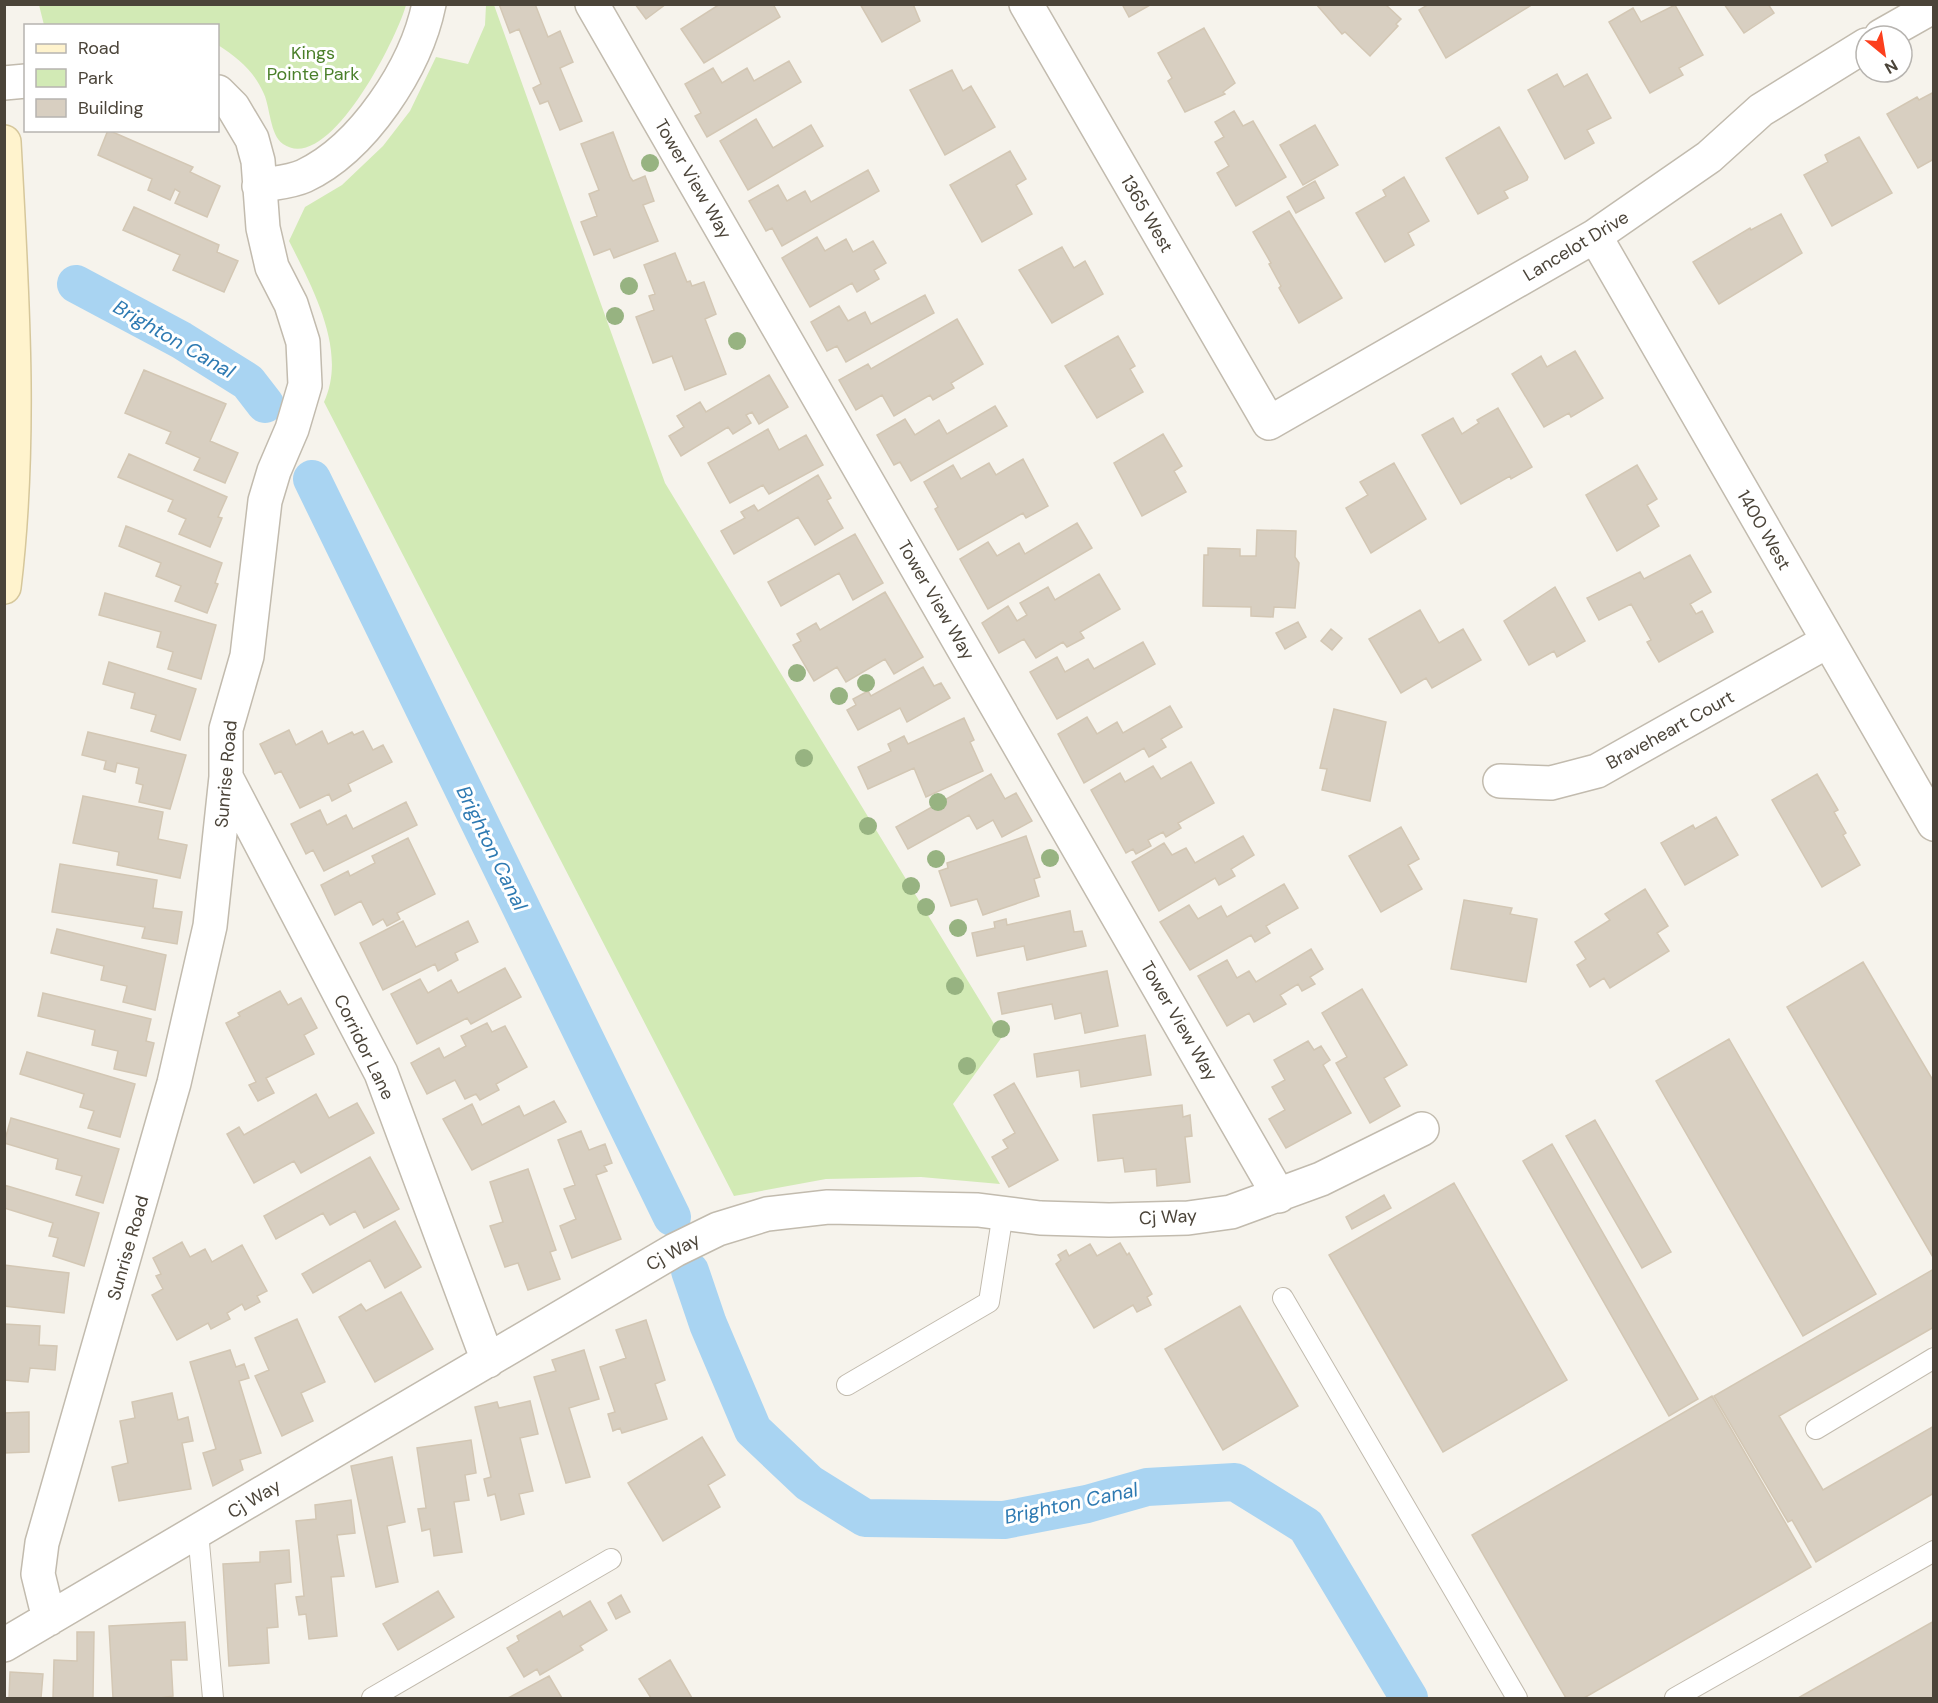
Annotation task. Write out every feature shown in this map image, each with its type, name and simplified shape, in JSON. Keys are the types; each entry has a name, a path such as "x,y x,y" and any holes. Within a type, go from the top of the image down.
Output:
{"street":[{"path":"259,186 302,177 328,162 352,143 375,116 413,53 429,4"},
{"name":"Tower View Way","path":"592,4 1279,1196"},
{"name":"1365 West","path":"1026,4 1269,423"},
{"path":"1902,24 1934,6"},
{"name":"Lancelot Drive","path":"1269,423 1595,236 1709,157 1761,110 1854,52"},
{"path":"4,83 24,81"},
{"name":"Sunrise Road","path":"49,1619 38,1574 42,1543 174,1083 210,926 226,777 226,729 247,656 265,501 274,471 292,429 305,385 303,342 291,304 272,267 263,228 258,161 252,139 233,107 219,93"},
{"path":"4,142 14,329 4,587"},
{"name":"1400 West","path":"1595,236 1934,824"},
{"name":"Braveheart Court","path":"1500,781 1551,783 1597,771 1828,641"},
{"name":"Corridor Lane","path":"226,777 381,1073 488,1361"},
{"name":"Cj Way","path":"4,1645 675,1250 718,1228 757,1217 828,1207 978,1210 1040,1218 1109,1220 1188,1218 1231,1212 1321,1179 1422,1129"}],"lane":[{"path":"847,1385 989,1302 1003,1214"},
{"path":"1283,1298 1517,1698"},
{"path":"1816,1429 1934,1358"},
{"path":"198,1532 213,1698"},
{"path":"1675,1698 1934,1551"},
{"path":"372,1698 611,1559"}],"green space":[{"name":"Kings Pointe Park","path":"39,4 406,5 390,44 359,98 340,122 320,140 301,148 283,144 275,134 264,94 255,78 239,60 219,46 219,24 44,24"},
{"path":"486,5 494,5 665,483 1002,1037 953,1104 1000,1184 921,1177 826,1179 734,1196 324,402 330,382 332,362 330,341 317,299 289,241 305,207 342,185 383,146 410,111 436,57 468,64 485,25"}],"building":[{"path":"499,4 535,4 548,37 560,31 573,62 560,68 582,121 560,130 548,101 540,104 533,88 541,84 519,29 510,33"},
{"path":"635,4 666,4 646,19"},
{"path":"720,4 773,4 780,17 704,63 681,29"},
{"path":"860,4 913,4 920,21 882,42"},
{"path":"1122,4 1152,4 1129,17"},
{"path":"1316,4 1385,4 1401,19 1396,24 1398,26 1370,56 1345,32 1342,34"},
{"path":"1429,4 1529,4 1530,6 1446,58 1419,10"},
{"path":"1724,4 1768,4 1774,13 1744,33"},
{"path":"1675,5 1703,55 1679,68 1683,75 1650,93 1609,22 1633,8 1641,22"},
{"path":"1204,28 1235,83 1223,92 1225,94 1185,112 1168,81 1172,78 1158,53"},
{"path":"789,61 801,82 707,137 695,116 701,113 685,84 713,68 722,83 747,68 754,81"},
{"path":"952,70 963,91 971,86 995,127 945,155 910,90"},
{"path":"1557,74 1564,87 1587,74 1611,118 1587,130 1594,143 1565,159 1528,90"},
{"path":"1934,92 1934,159 1918,168 1887,114 1917,97 1919,100"},
{"path":"1234,111 1243,126 1253,121 1286,177 1236,206 1217,173 1229,166 1215,142 1224,137 1215,122"},
{"path":"756,119 773,148 811,125 823,146 748,190 720,141"},
{"path":"1315,125 1338,165 1303,185 1280,145"},
{"path":"1499,127 1528,177 1527,180 1504,191 1508,198 1478,214 1446,158"},
{"path":"107,132 113,132 193,167 190,172 220,186 207,217 175,203 180,192 175,189 170,200 148,190 152,179 98,155"},
{"path":"613,132 630,177 633,181 645,176 654,201 643,205 658,241 614,258 610,249 594,255 581,222 597,216 589,194 599,190 581,144"},
{"path":"1859,137 1892,193 1832,226 1804,175 1828,162 1825,155"},
{"path":"1010,151 1026,179 1016,185 1032,214 982,242 950,185"},
{"path":"868,170 879,191 782,246 772,228 766,231 749,201 778,185 787,201 805,191 811,202"},
{"path":"1404,177 1429,221 1408,233 1414,245 1385,262 1356,213 1386,196 1383,190"},
{"path":"1315,181 1324,198 1296,213 1287,197"},
{"path":"134,207 219,245 217,252 238,261 224,292 173,270 180,255 123,230"},
{"path":"1289,211 1342,298 1299,323 1279,288 1281,286 1269,264 1271,263 1253,232"},
{"path":"1781,214 1802,253 1719,304 1693,262 1750,228 1751,230"},
{"path":"817,237 825,251 846,239 853,252 873,241 886,263 874,270 879,279 857,292 852,283 810,307 782,258"},
{"path":"1062,247 1074,268 1085,261 1103,294 1052,323 1019,270"},
{"path":"675,253 687,282 690,281 692,286 704,282 716,314 705,319 726,374 685,390 672,356 653,363 636,317 654,310 649,296 655,294 644,265"},
{"path":"925,295 934,313 846,362 837,346 827,351 811,322 839,306 848,321 865,312 871,324"},
{"path":"957,319 983,364 951,383 954,388 933,400 930,395 894,416 882,395 856,410 839,380 868,364 871,369"},
{"path":"1118,336 1135,366 1130,369 1143,392 1097,418 1065,366"},
{"path":"1575,351 1603,398 1571,417 1569,413 1544,427 1512,374 1541,356 1547,367"},
{"path":"144,370 226,404 210,441 238,453 225,483 194,470 200,458 166,443 171,432 125,413"},
{"path":"769,375 788,407 759,424 752,412 746,415 751,423 733,434 728,427 681,456 669,436 684,427 677,416 700,402 706,412"},
{"path":"995,406 1007,426 911,481 900,462 894,465 877,435 905,419 915,435 939,420 947,434"},
{"path":"1498,408 1532,467 1511,479 1510,476 1461,504 1422,435 1453,418 1462,434 1479,423 1477,420"},
{"path":"768,429 779,450 806,435 823,465 769,494 763,485 730,503 708,463"},
{"path":"1163,434 1182,466 1174,471 1186,492 1142,516 1114,463"},
{"path":"129,454 227,497 218,517 222,518 210,547 179,534 186,519 168,511 173,500 118,477"},
{"path":"1023,459 1048,506 1026,518 1023,513 958,550 935,509 938,507 924,482 953,465 961,479 989,463 996,475"},
{"path":"1394,463 1426,519 1371,553 1346,508 1368,495 1360,482"},
{"path":"1637,465 1657,499 1647,505 1659,526 1617,551 1586,495"},
{"path":"818,475 831,498 827,500 843,528 815,545 798,517 734,554 721,531 745,518 741,512 754,505 758,511"},
{"path":"1077,523 1092,548 988,609 960,559 988,542 997,556 1019,543 1025,554"},
{"path":"126,526 222,563 215,583 218,584 207,613 175,601 181,586 156,576 161,563 119,546"},
{"path":"1257,530 1296,531 1295,557 1299,563 1295,608 1274,607 1273,617 1251,616 1251,607 1203,606 1204,555 1208,555 1208,548 1240,549 1240,556 1256,556"},
{"path":"855,534 883,583 853,600 839,573 781,606 768,582"},
{"path":"1690,555 1711,592 1690,604 1696,614 1702,611 1713,632 1659,662 1647,642 1651,640 1631,604 1599,620 1587,598 1640,572 1644,579"},
{"path":"1099,574 1120,609 1080,632 1084,638 1067,647 1063,642 1036,658 1024,639 999,653 982,623 1008,606 1017,621 1027,615 1020,603 1048,587 1055,600"},
{"path":"1555,587 1585,641 1557,657 1554,651 1529,665 1504,621"},
{"path":"885,592 923,657 894,674 885,659 846,682 837,667 814,681 793,645 801,641 797,634 816,623 820,630"},
{"path":"105,593 216,625 201,679 168,669 173,652 157,647 161,632 99,615"},
{"path":"1420,610 1439,643 1463,629 1481,660 1432,688 1426,678 1401,693 1369,639"},
{"path":"1298,622 1306,637 1285,649 1276,633"},
{"path":"1331,629 1342,638 1332,650 1321,641"},
{"path":"1143,642 1155,664 1057,719 1030,672 1057,657 1065,672 1088,659 1094,669"},
{"path":"109,662 196,689 180,740 151,731 156,715 131,708 135,693 103,684"},
{"path":"923,667 934,686 941,683 950,698 907,722 900,708 858,730 847,710 856,705 853,699 868,691 871,696"},
{"path":"1170,706 1182,727 1161,739 1166,747 1149,757 1144,748 1084,783 1058,734 1087,717 1097,734 1117,722 1123,733"},
{"path":"1334,709 1386,722 1370,801 1322,790 1327,769 1320,768"},
{"path":"964,718 974,740 970,742 983,771 926,797 914,768 868,789 858,767 891,751 888,744 904,736 908,744"},
{"path":"289,730 296,745 322,731 328,744 352,732 354,735 363,731 373,750 383,745 392,762 348,784 351,791 332,801 329,794 300,808 281,771 275,774 260,744"},
{"path":"88,732 186,755 170,809 139,802 143,785 136,783 139,768 117,763 115,772 104,769 106,761 82,755"},
{"path":"1191,762 1214,803 1178,823 1181,828 1166,837 1163,832 1148,840 1151,846 1136,854 1133,849 1126,853 1091,790 1120,773 1125,782 1153,766 1161,779"},
{"path":"991,774 1005,799 1016,793 1032,821 1002,837 993,820 977,829 969,815 908,849 896,827"},
{"path":"1817,774 1838,810 1834,812 1846,833 1843,835 1860,865 1822,887 1772,800"},
{"path":"83,796 163,812 158,839 187,845 180,878 117,865 119,852 73,843"},
{"path":"406,802 417,825 324,871 313,850 306,854 291,824 320,810 327,825 346,815 353,829"},
{"path":"1716,817 1738,855 1685,885 1661,843 1693,825 1695,829"},
{"path":"1401,827 1419,859 1408,865 1422,889 1381,912 1349,856"},
{"path":"1026,836 1040,877 1034,879 1039,896 983,915 977,899 951,906 939,871 948,868 947,863"},
{"path":"1243,836 1254,855 1231,869 1235,876 1219,885 1215,878 1159,911 1132,862 1164,843 1172,855 1186,848 1195,863"},
{"path":"408,838 435,894 397,913 400,919 387,926 383,919 373,925 361,901 335,915 321,885 348,871 350,876 375,863 372,856"},
{"path":"60,864 157,880 153,908 182,912 177,944 142,938 145,927 52,912"},
{"path":"1284,884 1298,908 1266,926 1270,933 1255,942 1251,935 1190,970 1160,922 1189,905 1198,919 1221,906 1227,917"},
{"path":"1645,889 1668,926 1657,933 1669,951 1610,988 1604,978 1590,987 1577,965 1586,959 1575,942 1610,920 1605,914"},
{"path":"1464,900 1512,908 1510,914 1537,919 1526,982 1451,969"},
{"path":"1070,911 1074,932 1082,931 1086,946 1027,960 1024,946 977,956 972,933 995,928 994,922 1006,919 1007,925"},
{"path":"403,921 416,947 468,921 478,942 455,953 458,960 438,971 435,964 383,990 360,943"},
{"path":"57,929 166,955 155,1010 123,1002 127,986 101,980 104,966 51,953"},
{"path":"1311,949 1323,969 1310,977 1315,984 1302,991 1298,984 1280,995 1286,1004 1254,1022 1249,1013 1227,1026 1198,976 1227,960 1237,978 1249,971 1256,982"},
{"path":"1863,962 1934,1082 1934,1259 1787,1007"},
{"path":"505,968 521,997 471,1024 467,1018 417,1044 391,994 420,979 428,993 451,980 458,993"},
{"path":"1107,971 1118,1026 1085,1033 1081,1013 1055,1019 1052,1004 1002,1014 998,993"},
{"path":"1362,989 1407,1065 1384,1078 1400,1106 1370,1123 1336,1063 1347,1057 1322,1013"},
{"path":"280,991 288,1005 301,998 317,1028 304,1035 314,1054 266,1078 274,1093 258,1101 249,1085 256,1082 226,1023 240,1016 238,1013"},
{"path":"43,993 151,1019 146,1041 154,1043 146,1076 114,1069 118,1051 92,1045 95,1030 38,1016"},
{"path":"487,1023 492,1032 505,1026 527,1067 496,1084 499,1090 480,1100 476,1094 465,1099 455,1080 427,1094 411,1063 439,1048 444,1058 466,1046 461,1036"},
{"path":"1145,1035 1151,1075 1081,1087 1079,1070 1037,1077 1034,1054"},
{"path":"1729,1039 1876,1294 1803,1336 1656,1081"},
{"path":"1308,1041 1314,1050 1321,1046 1330,1060 1323,1065 1351,1113 1286,1148 1269,1119 1285,1110 1272,1087 1285,1080 1274,1060"},
{"path":"27,1052 135,1084 120,1137 88,1128 94,1111 80,1107 84,1094 20,1074"},
{"path":"1014,1083 1058,1160 1009,1187 992,1157 1008,1148 1003,1140 1015,1133 994,1095"},
{"path":"316,1094 329,1118 357,1103 374,1133 301,1173 294,1161 254,1183 227,1134 239,1127 244,1135"},
{"path":"554,1101 566,1122 472,1170 443,1119 472,1104 482,1125 519,1106 524,1116"},
{"path":"1182,1105 1183,1117 1190,1115 1192,1136 1185,1137 1190,1182 1157,1186 1156,1169 1125,1172 1123,1158 1098,1161 1093,1115"},
{"path":"11,1118 119,1149 103,1203 76,1195 82,1176 56,1169 58,1159 4,1143"},
{"path":"1595,1120 1671,1252 1642,1268 1566,1136"},
{"path":"581,1131 589,1150 605,1144 612,1163 604,1166 607,1171 596,1175 621,1239 572,1258 560,1226 576,1219 564,1189 575,1185 558,1140"},
{"path":"1552,1144 1698,1399 1669,1416 1523,1161"},
{"path":"370,1157 399,1209 364,1228 355,1211 330,1225 323,1213 276,1239 264,1216"},
{"path":"528,1169 556,1250 550,1252 560,1279 528,1290 518,1263 505,1267 490,1226 503,1222 490,1182"},
{"path":"1454,1183 1567,1380 1443,1452 1329,1255"},
{"path":"4,1185 99,1213 84,1266 53,1256 58,1238 49,1236 53,1223 4,1208"},
{"path":"1384,1195 1391,1208 1352,1229 1346,1217"},
{"path":"395,1221 421,1267 385,1288 370,1260 313,1293 302,1274"},
{"path":"182,1242 190,1257 205,1249 212,1262 242,1245 267,1291 257,1296 260,1302 245,1310 242,1304 227,1313 230,1319 211,1329 208,1323 177,1340 152,1295 163,1289 156,1276 161,1274 153,1258"},
{"path":"1120,1243 1127,1255 1129,1253 1152,1294 1147,1297 1151,1305 1137,1312 1133,1305 1094,1328 1056,1264 1061,1260 1058,1255 1066,1250 1069,1256 1090,1244 1097,1256"},
{"path":"4,1265 69,1273 64,1313 4,1306"},
{"path":"1934,1269 1934,1327 1779,1416 1823,1490 1934,1426 1934,1493 1816,1562 1792,1520 1788,1522 1714,1396"},
{"path":"401,1292 433,1349 375,1382 339,1317 361,1304 366,1311"},
{"path":"1240,1306 1298,1406 1223,1450 1165,1349"},
{"path":"297,1319 325,1382 301,1393 313,1421 282,1436 255,1376 269,1370 255,1338"},
{"path":"646,1320 665,1380 655,1384 667,1419 622,1433 620,1428 613,1431 608,1414 615,1412 600,1367 626,1358 616,1330"},
{"path":"4,1324 40,1326 39,1345 57,1346 55,1370 30,1368 28,1382 4,1380"},
{"path":"230,1350 236,1367 244,1364 249,1378 239,1381 261,1453 240,1460 243,1470 213,1486 203,1453 216,1449 190,1362"},
{"path":"584,1350 599,1399 569,1408 590,1477 566,1483 534,1377 556,1371 552,1360"},
{"path":"172,1393 178,1420 188,1417 193,1441 182,1443 191,1489 119,1501 112,1467 128,1463 120,1421 135,1418 132,1402"},
{"path":"1712,1396 1811,1567 1584,1698 1566,1698 1472,1535"},
{"path":"530,1401 538,1434 520,1438 533,1491 519,1494 524,1514 501,1520 495,1494 488,1496 484,1479 491,1477 475,1407 497,1402 499,1408"},
{"path":"29,1412 29,1452 4,1453 4,1413"},
{"path":"702,1437 725,1475 708,1485 720,1507 663,1541 628,1483"},
{"path":"471,1440 476,1473 465,1475 469,1500 454,1502 462,1552 434,1556 430,1529 422,1531 418,1509 426,1508 417,1448"},
{"path":"392,1457 405,1522 387,1526 398,1582 376,1587 351,1466"},
{"path":"351,1500 355,1533 337,1535 344,1576 331,1577 337,1636 309,1639 306,1614 299,1615 296,1597 304,1596 296,1521 316,1519 315,1505"},
{"path":"289,1550 291,1582 275,1584 278,1627 267,1628 269,1663 229,1666 223,1564 260,1562 260,1552"},
{"path":"438,1591 454,1617 398,1650 383,1624"},
{"path":"621,1595 630,1612 616,1619 608,1603"},
{"path":"590,1601 607,1630 580,1646 583,1650 540,1675 537,1669 524,1677 507,1648 519,1641 517,1636 560,1611 563,1617"},
{"path":"1934,1621 1934,1698 1798,1698"},
{"path":"185,1622 187,1660 171,1660 173,1696 113,1698 109,1626"},
{"path":"77,1632 94,1632 93,1698 53,1698 54,1660 77,1661"},
{"path":"670,1660 692,1698 651,1698 639,1679"},
{"path":"10,1672 43,1674 41,1698 9,1698"},
{"path":"549,1676 562,1698 508,1698"}],"waterway":[{"name":"Brighton Canal","path":"76,284 181,340 248,382 265,404"},
{"name":"Brighton Canal","path":"312,479 672,1217"},
{"name":"Brighton Canal","path":"690,1271 708,1324 753,1430 809,1483 865,1518 1004,1520 1087,1504 1147,1487 1235,1482 1306,1526 1409,1698"}]}
